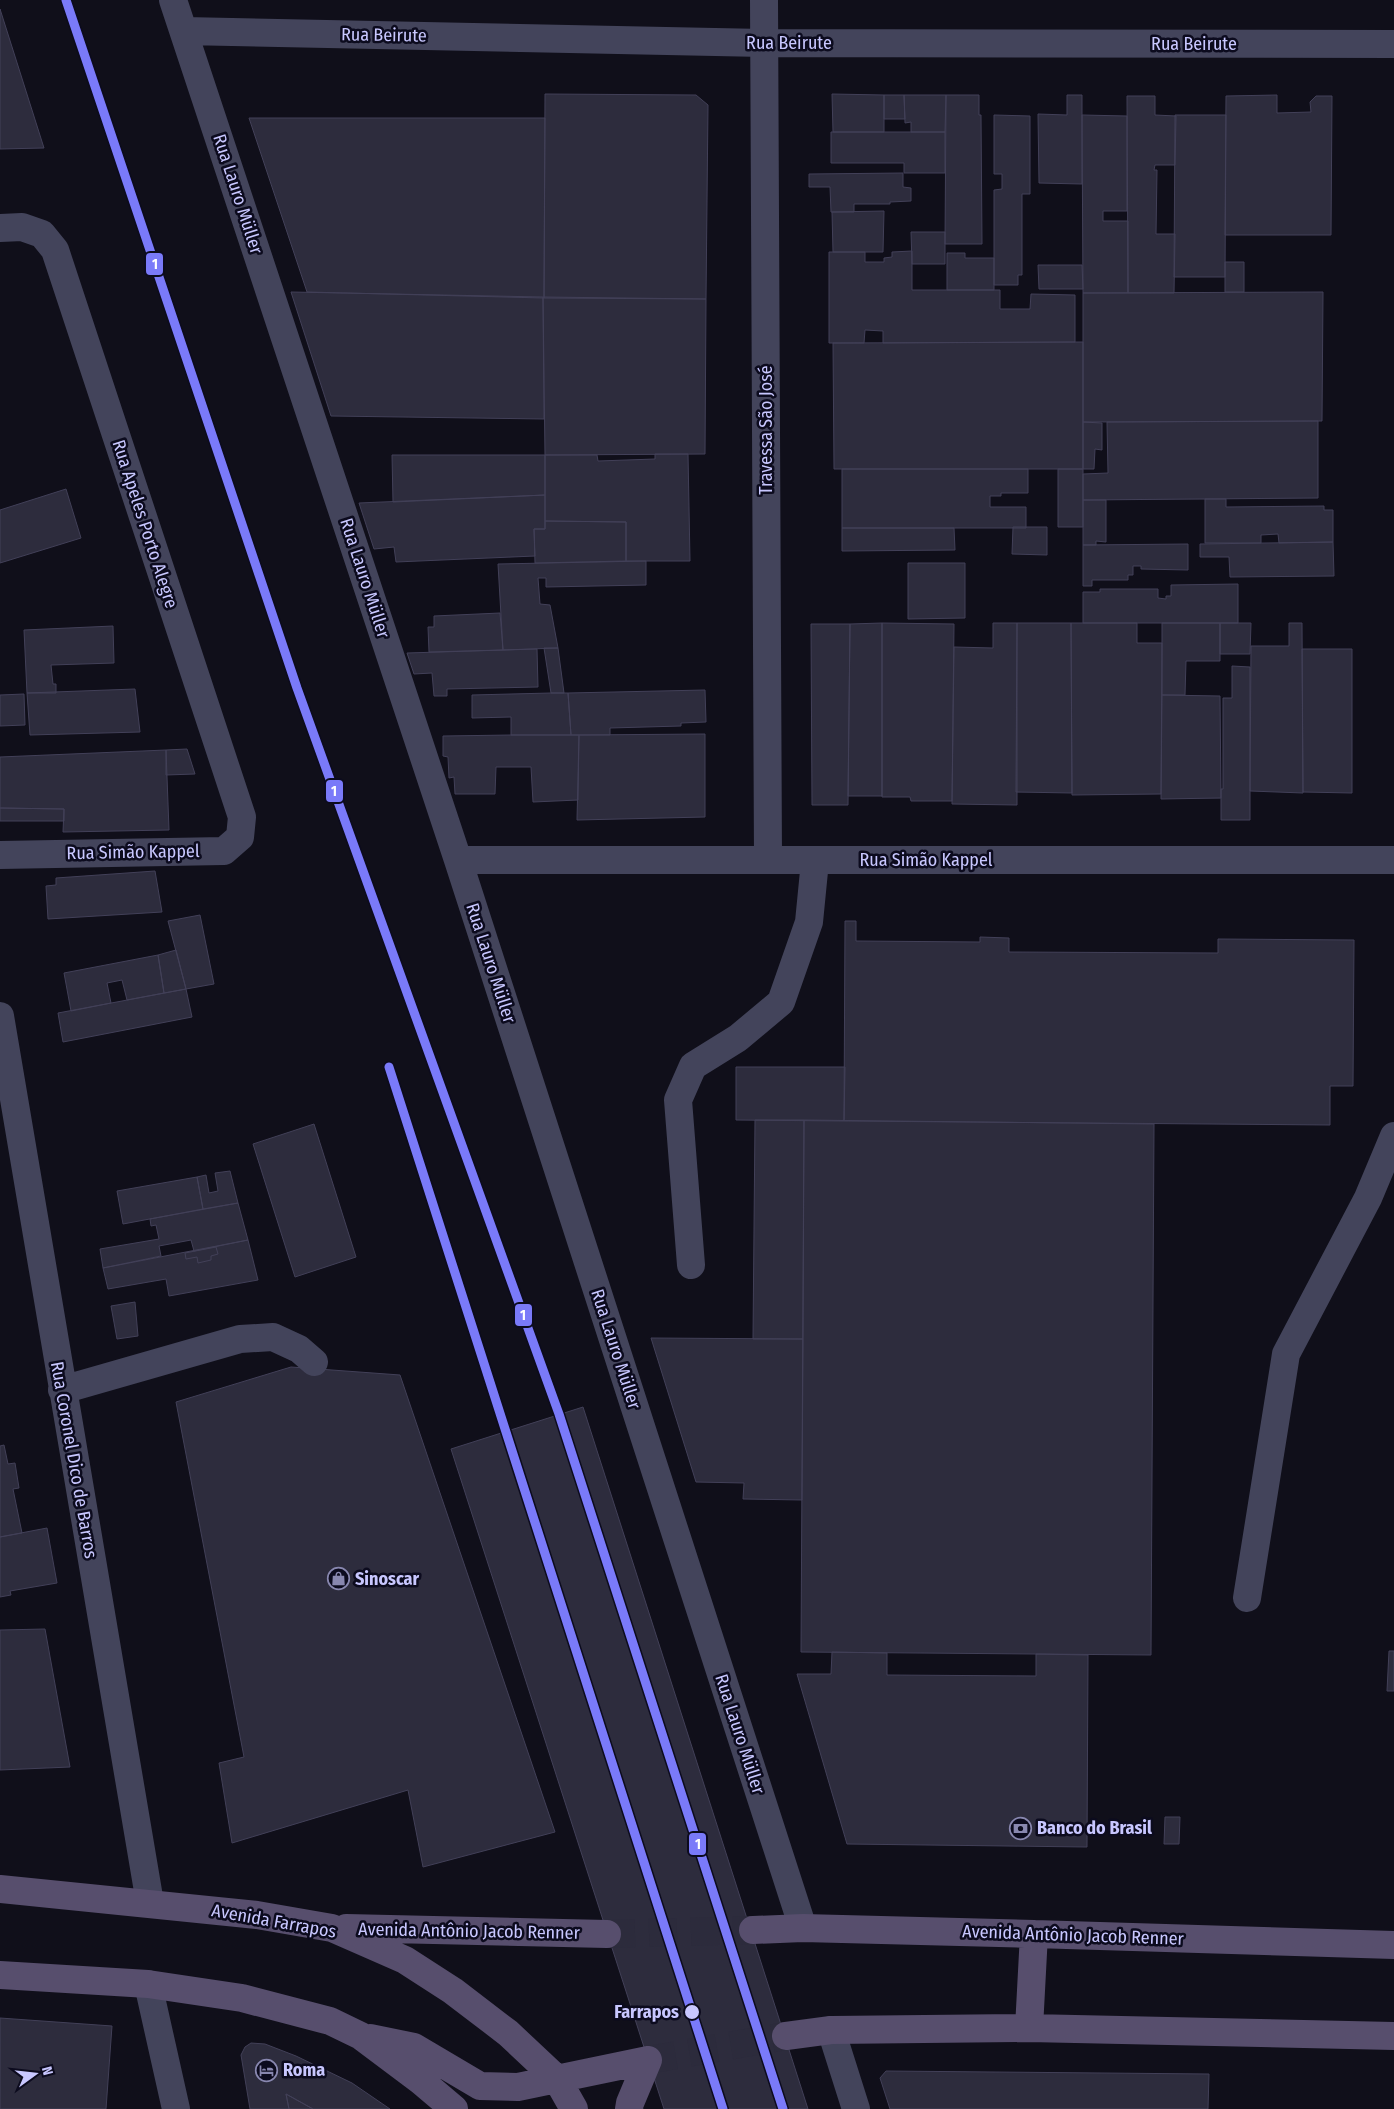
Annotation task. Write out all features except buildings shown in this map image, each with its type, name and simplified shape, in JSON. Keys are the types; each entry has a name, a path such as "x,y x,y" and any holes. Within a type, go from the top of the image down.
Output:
{"main road":[{"name":"Avenida Farrapos","path":"0,1889 257,1914 332,1928 405,1960 453,1991 508,2033 557,2079 574,2109"},
{"name":"Avenida Antônio Jacob Renner","path":"332,1928 607,1934"},
{"name":"Avenida Antônio Jacob Renner","path":"752,1930 803,1928 1394,1945"},
{"path":"1029,2028 1034,1934"},
{"path":"0,1975 148,1984 242,1998 330,2020 362,2036 454,2109"},
{"path":"786,2036 831,2030 1029,2028 1394,2036"},
{"path":"362,2036 414,2047 480,2086 518,2087 648,2060 629,2109"}],"street":[{"name":"Rua Lauro Müller","path":"173,0 458,860 803,1928"},
{"name":"Travessa São José","path":"764,0 768,860"},
{"name":"Rua Beirute","path":"184,31 764,43 1394,44"},
{"name":"Rua Apeles Porto Alegre","path":"0,228 22,227 42,234 55,250 242,817"},
{"name":"Rua Simão Kappel","path":"0,855 224,850 240,837 242,817"},
{"name":"Rua Simão Kappel","path":"458,860 1394,860"},
{"path":"691,1265 678,1100 693,1066 738,1038 781,1002 809,922 815,860"},
{"name":"Rua Coronel Dico de Barros","path":"0,1016 150,1903"},
{"path":"1247,1598 1286,1354 1368,1198 1394,1136"},
{"path":"62,1390 240,1339 273,1337 298,1349 314,1362"},
{"path":"148,1984 176,2109"},
{"path":"831,2030 856,2109"}],"tunnel":[{"path":"607,1934 753,1930"},
{"path":"648,2060 786,2036"}],"transit line":[{"name":"1","path":"66,0 297,688 559,1414 783,2109"},
{"name":"1","path":"389,1067 723,2109"}],"place":[{"name":"Sinoscar","path":"339,1579"},
{"name":"Banco do Brasil","path":"1021,1828"},
{"name":"Farrapos","path":"692,2012"},
{"name":"Roma","path":"267,2070"}]}
